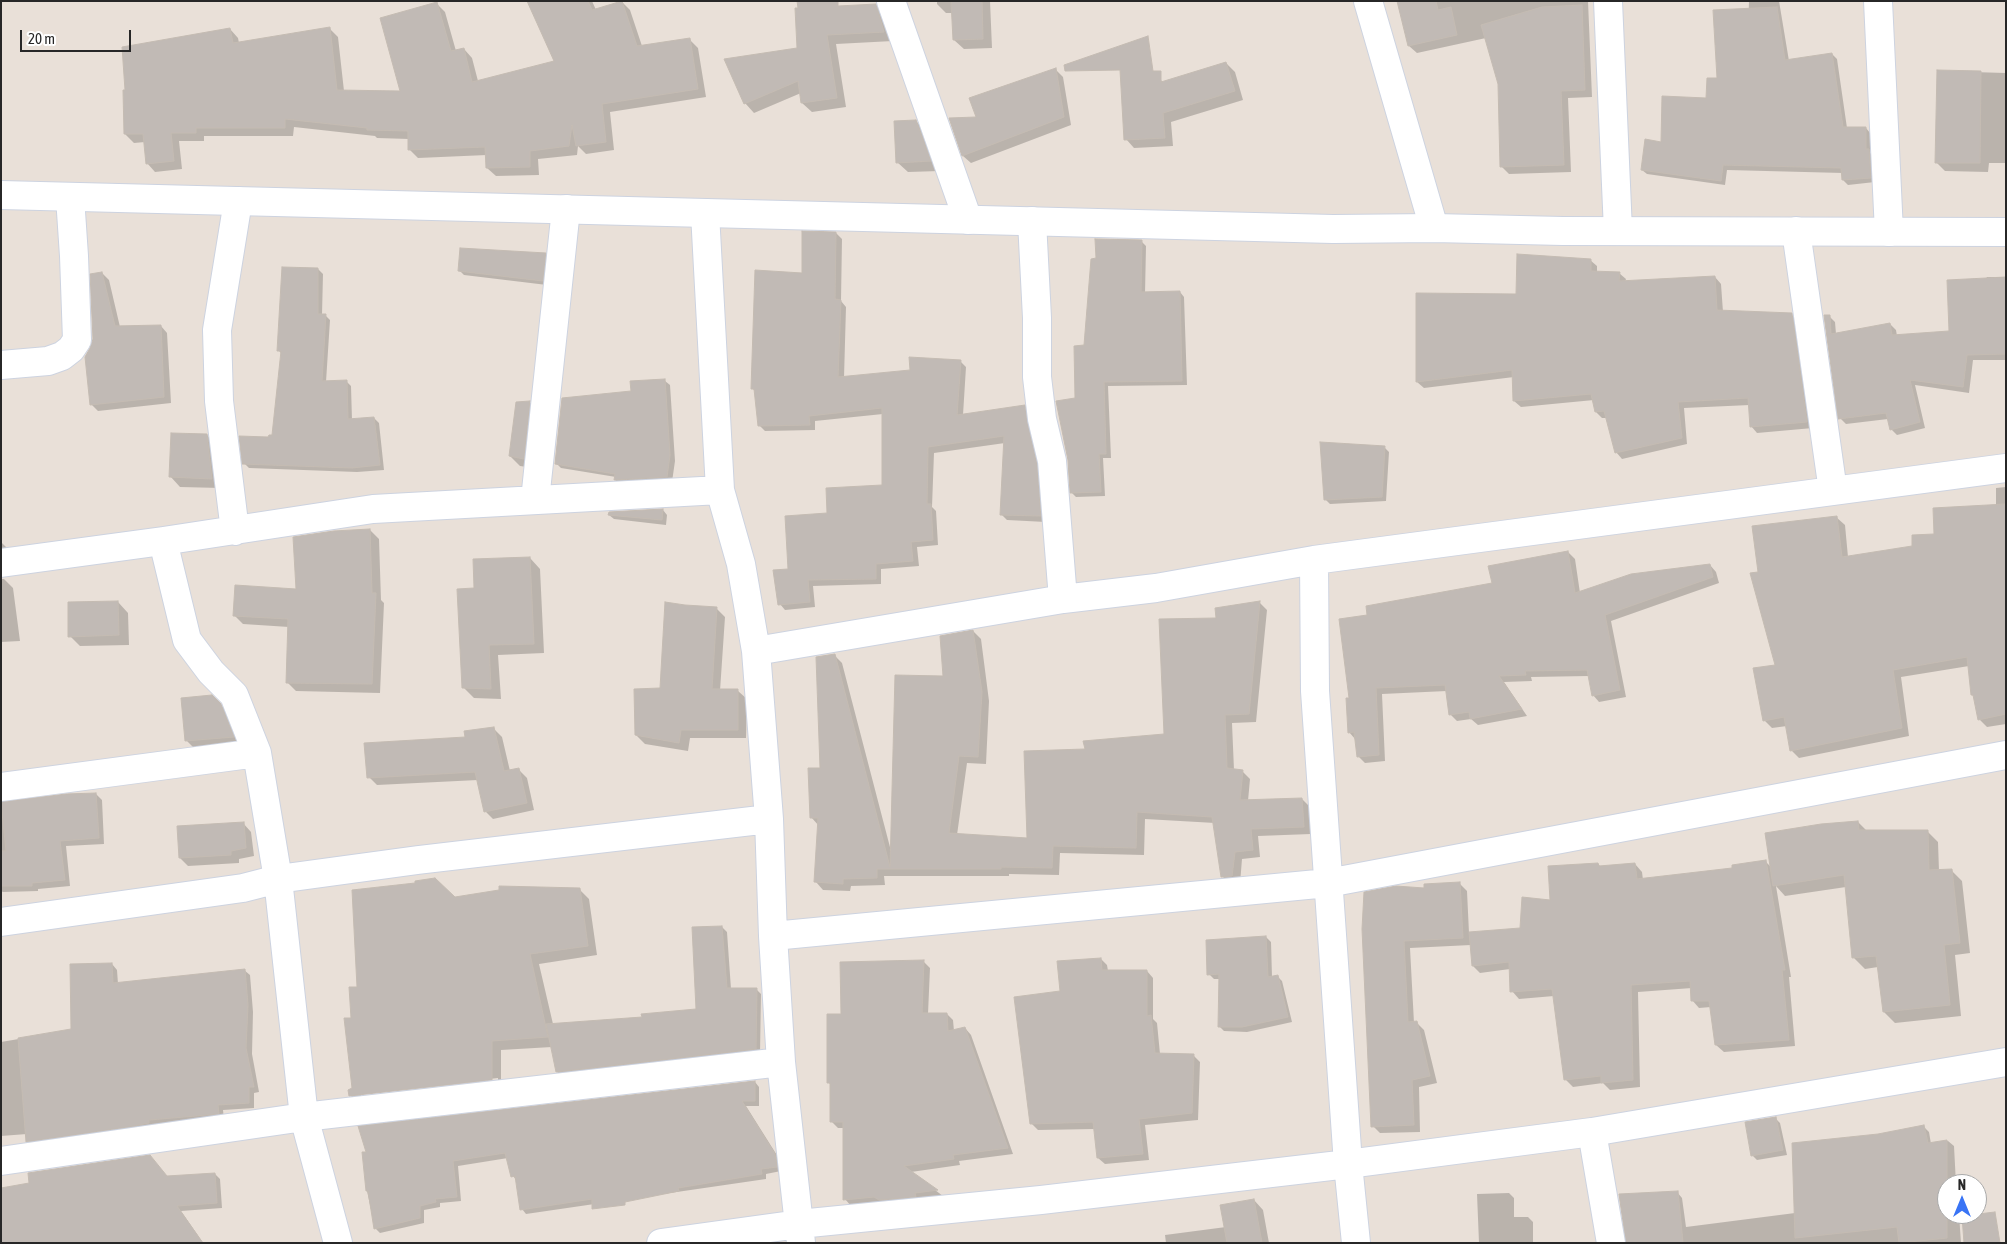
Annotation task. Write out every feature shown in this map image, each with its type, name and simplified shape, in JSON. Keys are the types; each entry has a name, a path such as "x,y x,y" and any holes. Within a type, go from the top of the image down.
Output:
{"street":[{"path":"891,1 968,220"},
{"path":"1368,1 1434,228"},
{"path":"1608,1 1618,231"},
{"path":"1878,1 1889,232"},
{"path":"1,195 1333,229 2006,232"},
{"path":"1,365 48,361 62,356 71,349 77,340 70,197"},
{"path":"235,531 219,402 217,330 238,201"},
{"path":"535,500 566,209"},
{"path":"705,213 720,490 741,564 756,651 769,819 773,936 781,1062 800,1234"},
{"path":"1032,221 1037,318 1037,377 1042,419 1052,462 1063,599"},
{"path":"1796,231 1833,491"},
{"path":"756,651 1063,599 1156,588 1314,560 2006,468"},
{"path":"1,562 235,531 373,509 720,490"},
{"path":"163,541 187,640 211,672 234,695 257,753 278,879 304,1117 338,1243"},
{"path":"1314,560 1315,690 1348,1164 1356,1243"},
{"path":"1,787 257,753"},
{"path":"773,936 1328,883 2006,755"},
{"path":"1,922 243,888 278,879 418,860 769,819"},
{"path":"1,1161 304,1117 781,1062"},
{"path":"660,1243 800,1234 1040,1200 1348,1164 1592,1132 2006,1062"},
{"path":"1592,1132 1611,1243"}],"building":[{"path":"527,1 588,1 592,10 622,1 637,46 690,38 698,89 602,104 606,142 576,146 572,125 569,146 530,151 530,167 486,168 485,147 408,150 408,131 367,130 367,128 285,119 285,128 196,128 196,133 171,133 174,161 146,164 143,134 124,134 123,90 125,90 122,47 230,28 233,43 330,27 337,90 400,91 380,18 437,2 451,51 464,48 472,82 554,61"},
{"path":"797,1 838,1 838,6 876,4 884,32 827,35 837,98 801,103 798,81 744,104 724,59 797,48 795,8 798,8"},
{"path":"951,1 982,1 983,39 953,40"},
{"path":"1397,1 1436,1 1438,10 1451,7 1457,35 1408,46"},
{"path":"1582,5 1585,90 1561,91 1564,165 1500,167 1498,84 1481,25 1542,7"},
{"path":"1777,7 1785,60 1832,53 1843,127 1866,127 1866,149 1869,149 1871,178 1842,180 1841,168 1723,165 1721,181 1641,170 1645,139 1661,142 1662,96 1706,98 1707,78 1717,78 1713,10"},
{"path":"1148,36 1153,71 1161,71 1161,82 1226,62 1235,91 1163,113 1165,138 1124,140 1120,70 1065,71 1064,65"},
{"path":"1056,68 1064,117 962,156 949,118 976,117 969,98"},
{"path":"1937,70 1981,71 1980,163 1935,163"},
{"path":"916,120 931,161 896,163 894,121"},
{"path":"802,231 836,232 835,299 841,300 838,377 910,370 909,357 961,360 957,415 1025,405 1037,463 1041,516 1000,515 1004,436 928,447 927,504 931,504 933,540 911,542 913,561 876,564 876,579 808,580 810,602 778,605 773,570 788,569 785,516 827,513 826,488 882,485 882,408 809,416 810,425 758,426 754,389 751,389 755,270 802,273"},
{"path":"1095,239 1142,240 1141,292 1180,291 1182,381 1104,382 1106,454 1099,454 1101,492 1070,493 1068,460 1056,401 1075,398 1074,346 1084,345 1091,259 1096,258"},
{"path":"460,248 546,253 543,281 458,271"},
{"path":"1517,254 1591,259 1591,271 1620,272 1619,281 1715,276 1717,310 1792,313 1807,422 1750,427 1748,398 1678,402 1682,438 1615,453 1604,411 1595,412 1591,394 1513,401 1512,370 1416,382 1416,293 1516,294"},
{"path":"282,267 318,268 318,314 326,314 322,381 347,380 348,419 374,417 380,465 352,468 242,464 239,436 268,437 272,435 281,351 277,351"},
{"path":"102,272 115,326 161,325 164,397 90,405 85,357 93,339 90,274"},
{"path":"2006,277 2006,354 1967,355 1963,387 1910,380 1920,422 1890,430 1886,413 1838,419 1824,315 1830,315 1831,334 1890,323 1892,335 1949,331 1947,280"},
{"path":"665,379 670,455 667,477 614,480 615,474 555,464 562,398 631,391 630,381"},
{"path":"530,401 524,459 509,456 516,402"},
{"path":"171,433 207,434 212,479 169,477"},
{"path":"1320,442 1385,446 1382,497 1324,500"},
{"path":"2006,504 2006,714 1978,720 1973,695 1971,695 1967,657 1893,670 1902,728 1790,751 1784,717 1763,721 1753,668 1775,665 1750,573 1758,572 1752,526 1837,516 1842,557 1912,546 1912,535 1934,534 1933,508"},
{"path":"663,509 662,520 608,515 609,512"},
{"path":"370,529 372,593 376,593 372,684 286,683 288,619 233,616 235,585 296,589 293,537 334,531"},
{"path":"1568,551 1575,593 1631,574 1710,564 1713,577 1605,615 1620,690 1592,696 1587,670 1525,671 1526,675 1499,676 1522,709 1470,719 1469,712 1449,715 1445,685 1376,688 1379,755 1357,757 1354,732 1348,733 1346,698 1349,698 1339,619 1367,615 1366,606 1492,583 1488,566"},
{"path":"530,557 534,644 489,645 491,689 462,688 457,589 474,588 473,559"},
{"path":"118,601 119,635 68,637 68,602"},
{"path":"1260,601 1249,714 1225,715 1227,768 1243,770 1240,800 1302,798 1304,827 1251,829 1253,850 1235,852 1232,876 1221,877 1212,817 1137,812 1136,848 1053,846 1052,868 877,869 877,878 843,879 843,884 814,882 818,818 810,818 808,768 820,768 816,657 835,654 890,867 895,675 943,676 940,636 973,630 982,692 978,757 959,756 949,833 1027,838 1024,751 1085,749 1083,741 1164,734 1159,619 1216,618 1215,608"},
{"path":"665,602 717,607 712,689 738,689 738,730 681,730 679,743 635,735 634,689 660,688"},
{"path":"212,695 221,704 234,737 185,741 181,698"},
{"path":"494,727 504,771 519,768 527,803 484,812 475,772 367,778 364,743 465,737 464,731"},
{"path":"96,793 99,838 60,841 65,880 32,883 32,886 1,886 1,851 6,851 1,802 66,794"},
{"path":"1858,821 1859,830 1928,830 1929,870 1952,869 1960,943 1944,945 1950,1005 1883,1012 1876,956 1852,958 1844,875 1773,886 1765,833 1821,824"},
{"path":"244,822 246,848 231,851 231,855 179,858 177,826"},
{"path":"1766,860 1785,970 1782,970 1789,1040 1715,1045 1709,1001 1691,1001 1690,981 1631,985 1633,1080 1601,1083 1601,1076 1564,1080 1552,989 1510,992 1509,962 1472,966 1469,932 1520,928 1522,897 1550,900 1548,866 1598,863 1599,866 1635,863 1637,879 1732,868 1732,865"},
{"path":"435,878 455,897 499,890 499,886 580,888 588,946 530,954 548,1037 492,1041 492,1080 349,1096 348,1090 352,1088 344,1018 351,1018 349,987 357,987 352,890 415,883 415,881"},
{"path":"1460,882 1463,938 1404,941 1408,1022 1417,1021 1430,1076 1412,1080 1414,1125 1371,1127 1362,929 1364,892 1396,886 1424,888 1424,884"},
{"path":"722,926 727,988 757,988 756,1049 556,1072 546,1024 642,1017 641,1014 696,1009 692,927"},
{"path":"1266,936 1268,977 1278,975 1288,1017 1242,1027 1218,1027 1219,974 1207,975 1206,940"},
{"path":"1101,958 1102,970 1147,970 1147,1016 1151,1015 1155,1053 1194,1054 1192,1113 1139,1119 1143,1154 1097,1158 1093,1122 1030,1124 1014,997 1060,991 1057,961"},
{"path":"924,960 922,1013 947,1013 948,1031 965,1027 1008,1148 953,1155 954,1159 904,1166 938,1190 915,1193 916,1197 879,1200 874,1197 843,1200 843,1122 830,1122 830,1083 827,1083 827,1014 841,1014 840,962"},
{"path":"112,963 113,983 245,969 248,1005 246,1048 254,1087 249,1087 249,1103 218,1105 219,1114 149,1120 149,1123 129,1127 26,1142 18,1038 71,1029 70,964"},
{"path":"755,1081 755,1101 742,1101 775,1154 777,1167 761,1169 762,1174 678,1188 679,1191 625,1202 625,1205 592,1209 592,1199 520,1210 515,1176 511,1177 505,1153 453,1161 457,1197 435,1199 436,1202 420,1206 420,1218 374,1229 368,1191 366,1191 362,1152 366,1152 358,1126"},
{"path":"1776,1117 1783,1150 1751,1156 1745,1122"},
{"path":"1924,1125 1928,1143 1947,1140 1947,1174 1937,1174 1937,1224 1947,1224 1947,1238 1899,1243 1897,1227 1795,1238 1792,1143 1878,1134"},
{"path":"150,1155 167,1176 215,1173 217,1203 177,1206 203,1243 1,1243 1,1188 29,1183 28,1173"},
{"path":"1678,1191 1683,1243 1626,1243 1619,1194"},
{"path":"1254,1199 1262,1243 1227,1243 1220,1205"},
{"path":"1995,1212 2000,1243 1964,1243 1963,1224 1987,1224 1987,1213"}]}
